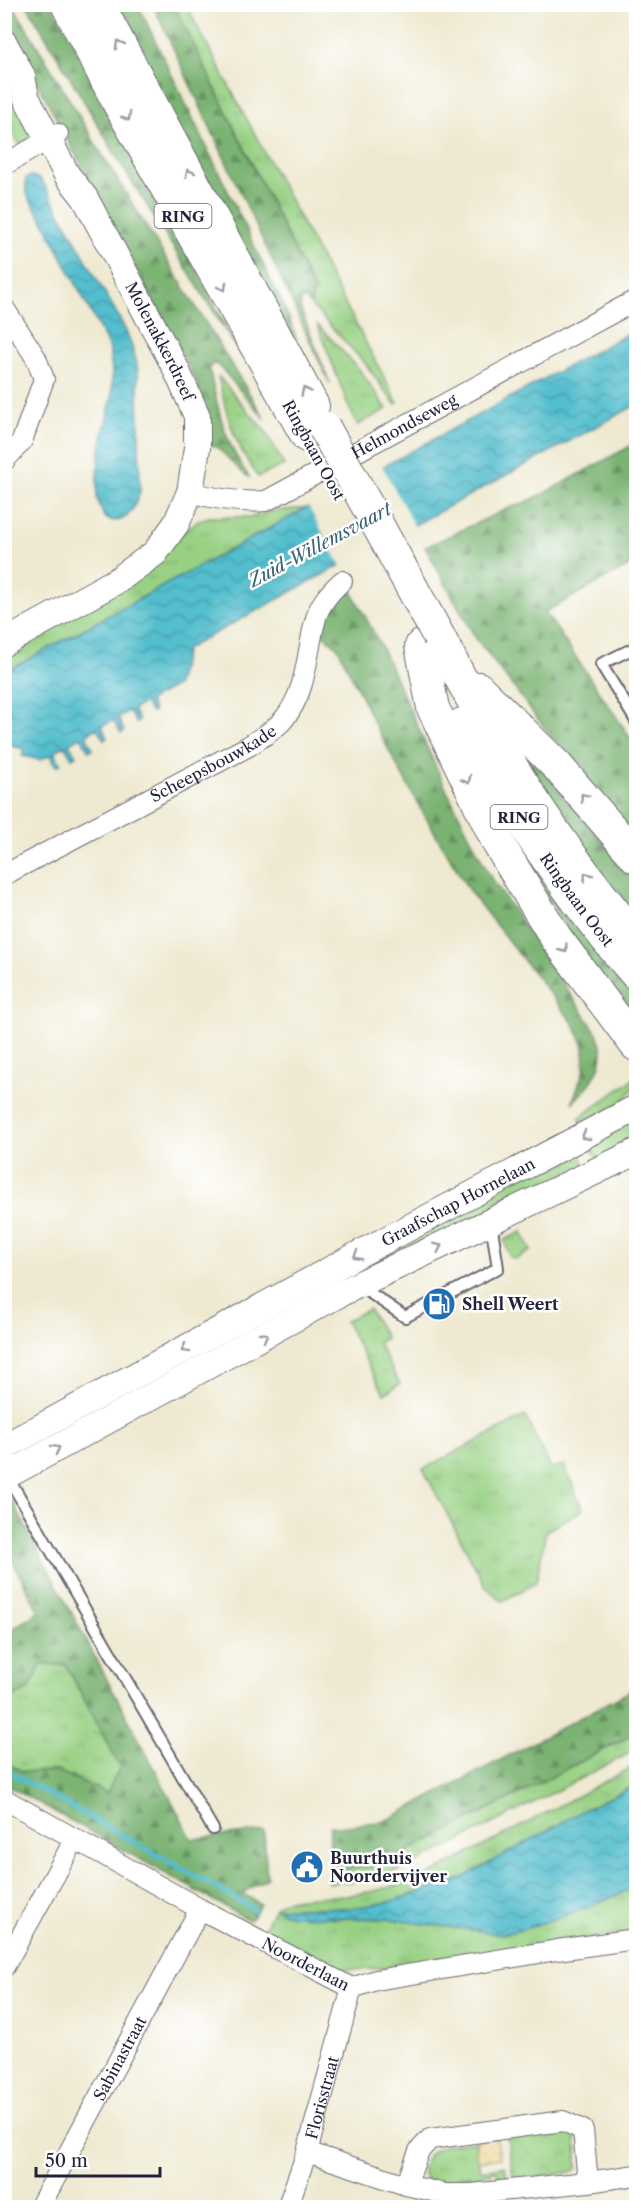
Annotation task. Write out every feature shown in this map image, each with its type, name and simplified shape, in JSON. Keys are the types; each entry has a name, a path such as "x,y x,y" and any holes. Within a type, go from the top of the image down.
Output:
{"main road":[{"name":"Ringbaan Oost","path":"67,4 119,104 316,432 437,648 548,824 636,938"},
{"name":"Ringbaan Oost","path":"98,4 316,432"},
{"name":"Ringbaan Oost","path":"437,648 472,744 529,833 600,932 636,975"},
{"path":"437,648 557,766 636,857"},
{"path":"437,648 433,708 498,843 556,938 636,1045"}],"street":[{"name":"Molenakkerdreef","path":"4,43 21,76 36,92 54,137 76,169 85,198 176,369 197,416 197,448 190,492"},
{"path":"4,165 54,137"},
{"name":"Helmondseweg","path":"190,492 248,503 266,501 636,300"},
{"path":"4,308 36,358 44,379 21,441 10,451"},
{"path":"4,643 118,580 155,553 176,524 190,492"},
{"name":"Scheepsbouwkade","path":"4,875 247,747 283,721 298,697 308,662 316,617 327,595 342,581"},
{"name":"Graafschap Hornelaan","path":"4,1477 98,1411 286,1309 636,1108"},
{"name":"Graafschap Hornelaan","path":"286,1309 360,1285 636,1152"},
{"name":"Graafschap Hornelaan","path":"4,1447 98,1411"},
{"name":"Noorderlaan","path":"4,1799 200,1909 352,1988 376,1980 636,1939"},
{"path":"4,1967 75,1839"},
{"name":"Sabinastraat","path":"39,2208 200,1909"},
{"name":"Florisstraat","path":"287,2208 307,2152 352,1988"},
{"path":"406,2185 419,2151 430,2139 563,2121 583,2130 588,2182"},
{"path":"307,2152 406,2185 445,2194 471,2194 636,2175"}],"lane":[{"path":"636,646 602,664 636,721"},
{"path":"360,1285 405,1317 498,1268 490,1222"},
{"path":"4,1483 15,1489 213,1829"}],"green space":[{"path":"4,5 13,5 265,419 221,368 212,364 209,369 224,430 250,478 217,447 203,441 201,396 197,383 5,22"},
{"path":"27,5 52,5 135,151 242,357 124,169"},
{"path":"110,5 138,5 289,318 301,352"},
{"path":"153,5 174,5 314,290 311,305 301,299 300,307 330,384"},
{"path":"174,5 186,5 398,403 395,404 364,362 311,305 314,290"},
{"path":"4,59 36,133 21,145 13,136 14,128 5,109"},
{"path":"317,324 358,368 387,409 358,425"},
{"path":"218,376 266,432 284,465 258,477 242,452 232,428"},
{"path":"636,443 636,562 545,612 636,746 636,836 563,752 475,637 425,547 543,494"},
{"path":"307,508 5,672 5,654 174,540 196,522 209,517 250,517 274,511"},
{"path":"350,588 382,648 447,791 490,876 597,1033 602,1049 599,1067 588,1087 572,1103 584,1070 584,1046 573,1023 470,892 419,806 373,721 338,648 317,629 339,594"},
{"path":"488,705 636,880 636,920 578,842"},
{"path":"495,791 636,979 636,1028 599,977 495,818"},
{"path":"636,1077 630,1093 616,1106 582,1123 579,1118"},
{"path":"636,1112 636,1141 597,1159 585,1140"},
{"path":"575,1145 585,1164 339,1286 334,1276"},
{"path":"522,1232 531,1251 516,1259 510,1257 504,1240"},
{"path":"369,1309 386,1338 378,1343 400,1384 384,1394 345,1321"},
{"path":"525,1416 551,1468 564,1465 583,1510 546,1531 536,1583 502,1601 486,1587 423,1469"},
{"path":"12,1501 192,1839 264,1831 267,1878 242,1893 260,1904 249,1920 5,1784 5,1762 23,1772 58,1771 107,1793 120,1767 66,1665 42,1664 29,1689 5,1701 5,1633 39,1612 7,1551 5,1552 5,1507"},
{"path":"42,1664 66,1665 120,1767 107,1793 58,1771 23,1772 5,1762 5,1701 29,1689"},
{"path":"636,1688 636,1733 398,1856 367,1867 329,1871 330,1826 339,1827 385,1821"},
{"path":"636,1733 636,1750 410,1866 370,1880 329,1883 329,1871 367,1867 399,1856"},
{"path":"636,1765 636,1785 588,1808 459,1880 389,1902 351,1908 277,1908 335,1918 387,1919 502,1934 575,1912 636,1887 636,1932 370,1969 344,1970 264,1928 274,1909 285,1901 365,1893 421,1879"},
{"path":"557,2127 576,2135 577,2168 571,2172 514,2181 507,2135"},
{"path":"475,2141 480,2170 505,2166 508,2181 493,2184 499,2174 494,2170 490,2175 486,2172 482,2177 477,2174 473,2179 469,2175 466,2178 461,2175 452,2187 428,2181 423,2174 427,2156 440,2147"}],"sand":[{"path":"496,2137 500,2158 478,2161 475,2141"}],"water":[{"path":"31,176 40,179 43,183 122,323 136,358 140,492 132,511 117,521 104,517 97,498 101,442 112,397 109,347 42,219 29,199 26,178"},
{"name":"Zuid-Willemsvaart","path":"636,329 636,405 186,649 177,685 149,701 154,711 151,713 145,703 133,709 139,721 136,723 129,711 118,717 124,731 121,733 113,720 102,726 107,738 104,740 97,728 86,735 93,749 89,751 81,737 69,743 76,756 72,758 65,746 54,752 61,764 56,766 50,755 40,760 22,756 24,749 5,745 5,672"},
{"path":"636,1785 636,1887 575,1912 502,1934 387,1919 291,1916 275,1908 351,1908 389,1902 459,1880 588,1808"}],"pier":[{"path":"381,464 415,527 342,568 307,504"}],"waterway":[{"path":"4,1769 254,1909"}],"place":[{"name":"Shell Weert","path":"439,1304"},
{"name":"Buurthuis Noordervijver","path":"307,1867"}]}
